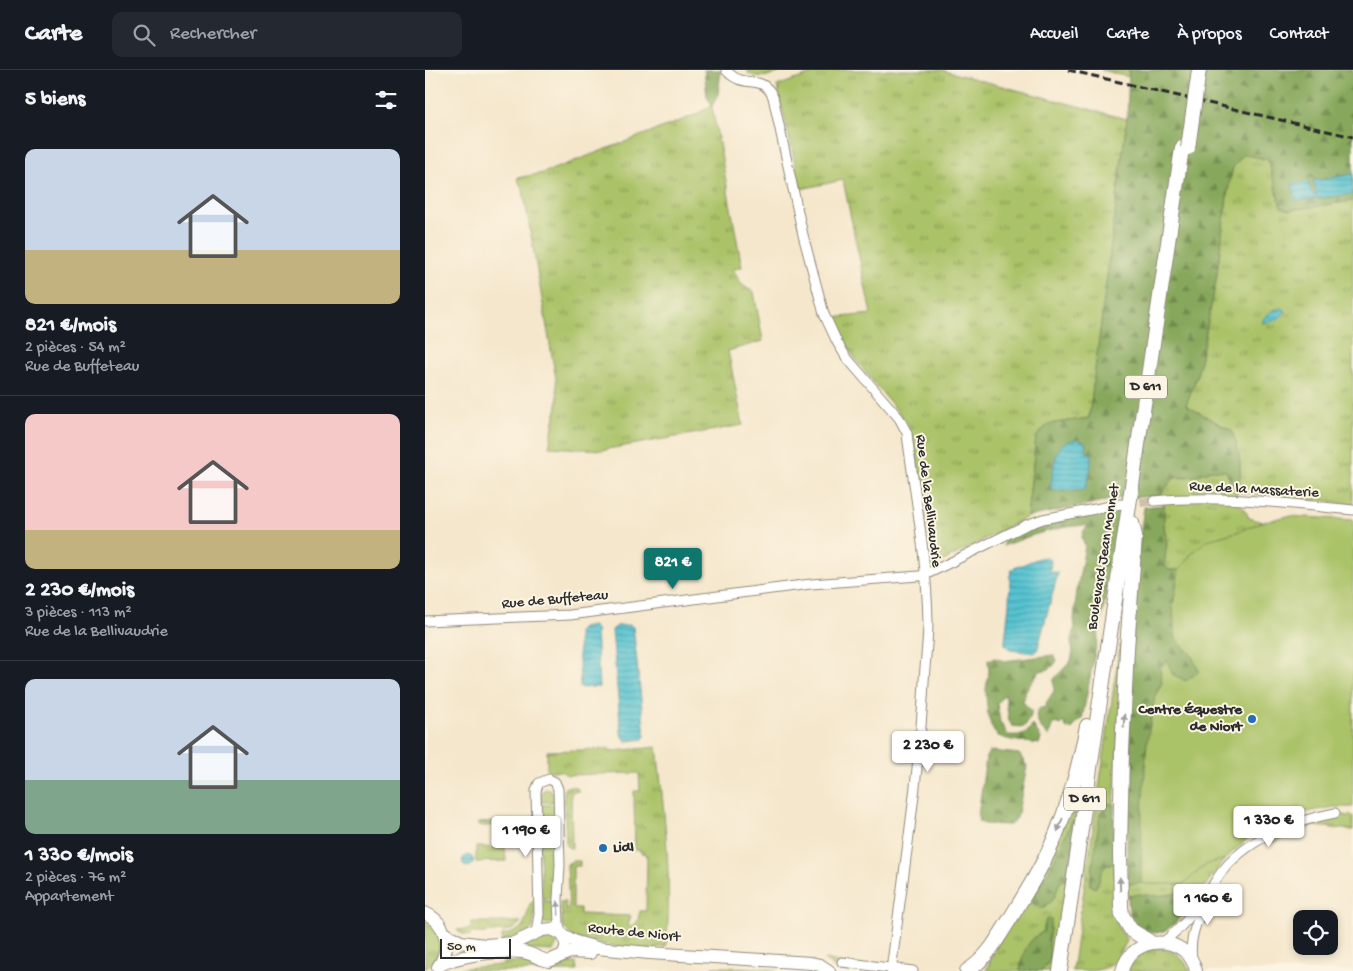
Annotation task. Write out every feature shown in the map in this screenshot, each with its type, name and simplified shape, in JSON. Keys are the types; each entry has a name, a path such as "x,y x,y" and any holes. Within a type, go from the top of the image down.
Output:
{"main road":[{"name":"D 611","path":"1185,148 1193,70"},
{"name":"D 611","path":"1185,148 1199,70"},
{"name":"Boulevard Jean Monnet","path":"1066,971 1185,148"},
{"name":"Boulevard Jean Monnet","path":"1060,971 1110,626 1185,148"},
{"path":"1132,524 1135,536 1127,649 1120,854 1122,915 1131,930 1157,942 1179,947 1194,965"},
{"path":"967,971 980,961 993,946 1034,879 1058,831 1077,771 1105,634 1110,626"},
{"path":"425,913 438,922 444,933 446,950 437,968"},
{"name":"Route de Niort","path":"444,933 461,942 485,945 514,943 536,933 552,929 575,942 597,948 811,963 829,971"},
{"path":"1121,969 1134,951 1157,942"},
{"name":"Route de Niort","path":"437,968 454,958 523,952 549,961 558,958 562,954 580,952 613,956 807,967 818,971"}],"street":[{"name":"Rue de la Bellivaudrie","path":"726,70 732,77 740,81 761,83 766,85 771,91 809,259 824,314 846,357 899,418 907,433 928,623 923,712 913,812 896,920 891,970"},
{"name":"Rue de la Massaterie","path":"1154,501 1209,498 1353,510"},
{"path":"924,574 1026,525 1077,511 1121,504"},
{"name":"Rue de Buffeteau","path":"425,621 570,615 811,584 919,576 924,574"},
{"path":"536,933 539,914 536,790 539,783 549,779 555,782 558,789 559,924 565,946 562,954"},
{"path":"1157,942 1185,924 1224,869 1253,843 1293,824 1335,813"},
{"path":"1194,965 1191,941 1208,893"},
{"path":"841,962 891,970 913,971"}],"green space":[{"path":"704,70 721,70 718,95 712,106 707,96"},
{"path":"747,70 783,71 762,77 753,76"},
{"path":"823,70 941,70 1127,119 1089,418 1048,424 1036,437 1027,517 932,567 915,446 908,424 857,362 831,318 871,314 843,180 801,189 777,86"},
{"path":"1101,70 1129,70 1129,77"},
{"path":"1129,70 1353,70 1353,201 1289,210 1281,207 1268,160 1244,154 1233,167 1228,189 1216,281 1197,376 1186,405 1232,431 1240,462 1240,478 1235,492 1226,471 1211,470 1195,476 1174,478 1159,496 1120,498 1027,517 1036,437 1048,424 1089,418 1127,119"},
{"path":"712,106 742,267 734,269 741,283 754,292 763,341 728,351 743,425 602,450 549,447 558,400 556,379 523,190 517,178 543,173 693,116"},
{"path":"1244,154 1269,160 1289,210 1353,201 1353,504 1236,492 1249,518 1262,522 1192,553 1179,570 1168,570 1164,564 1167,542 1164,527 1164,505 1159,496 1174,478 1195,476 1211,470 1226,470 1235,492 1240,484 1232,431 1185,405 1197,376 1216,281 1228,189 1233,167"},
{"path":"1164,505 1164,527 1167,542 1164,564 1168,570 1179,570 1173,606 1176,639 1191,654 1199,671 1186,681 1160,668 1162,683 1155,696 1147,743 1142,812 1141,883 1128,884 1131,641 1137,559 1144,507"},
{"path":"1123,508 1082,719 1073,728 1067,729 1064,722 1061,725 1056,723 1052,725 1049,736 1041,729 1036,714 1041,708 1047,707 1046,703 1054,691 1054,679 1071,661 1073,651 1071,643 1075,628 1077,590 1085,546 1082,538 1083,532 1088,525 1066,527 1045,532 1003,546 1005,538 1063,518"},
{"name":"Centre Équestre de Niort","path":"1288,516 1353,520 1353,807 1334,807 1296,814 1275,823 1254,833 1225,859 1207,864 1183,884 1141,883 1142,812 1147,743 1155,696 1162,683 1160,668 1167,660 1172,674 1186,681 1199,671 1191,654 1176,639 1173,606 1179,570 1192,553 1207,540 1237,532 1262,522"},
{"path":"1120,645 1123,655 1114,805 1109,803 1095,854 1090,884 1095,888 1105,867 1114,862 1118,927 1127,940 1118,958 1107,967 1093,971 1072,971"},
{"path":"1054,655 1057,660 1054,665 1039,671 1026,691 1023,702 1031,710 1031,716 1024,727 1012,726 1009,721 1005,694 997,704 1000,722 1008,735 1022,734 1033,725 1041,738 1039,744 1012,740 997,735 991,727 987,707 988,660 995,658 1004,661"},
{"path":"657,747 668,872 669,897 666,947 657,947 656,950 623,948 574,938 563,927 560,902 565,902 566,910 569,909 567,864 572,861 580,861 580,866 573,866 573,907 574,909 580,909 580,914 631,916 628,926 632,927 638,920 640,911 646,911 647,854 641,853 640,850 635,850 634,791 640,791 639,773 567,775 561,771 547,771 547,751 608,749 614,751"},
{"path":"989,752 1019,754 1027,766 1017,818 1010,825 979,822 978,816 986,757"},
{"path":"1079,780 1082,780 1075,822 1072,821 1049,871 1044,877 1053,900 1060,882 1067,879 1052,971 1041,971 1050,960 1049,937 1051,918 1046,920 1043,932 1020,971 986,971 992,956"},
{"path":"566,787 576,787 579,791 571,792 572,849 566,843 564,789"},
{"path":"550,789 554,793 555,802 539,802 541,792"},
{"path":"1109,803 1114,805 1114,862 1105,867 1095,888 1090,885 1100,813"},
{"path":"538,805 556,805 557,863 554,898 542,898"},
{"path":"1335,816 1353,816 1353,830 1313,826 1274,843 1273,841 1294,829 1334,819"},
{"path":"514,821 515,824 529,822 529,826 532,826 532,829 519,829 517,825 478,826 478,823"},
{"path":"1072,821 1075,822 1073,850 1067,879 1060,882 1053,900 1041,909 1031,902 1044,876 1049,871"},
{"path":"476,847 505,848 506,861 476,862"},
{"path":"1225,859 1190,906 1188,895 1184,894 1128,896 1128,884 1183,884 1207,864"},
{"path":"1181,893 1188,895 1190,906 1169,928 1157,933 1150,932 1138,926 1132,919 1129,911 1128,896 1140,894 1155,896"},
{"path":"534,901 537,902 533,927 530,931 502,941 502,935 515,932 522,926 530,904"},
{"path":"543,901 554,901 556,924 542,923"},
{"path":"1051,918 1049,937 1050,960 1041,971 1020,971 1026,948 1037,935 1043,932 1046,920"},
{"path":"425,919 436,930 440,943 436,957 425,968"},
{"path":"471,922 521,922 513,929 502,932 471,933 470,936 457,930 471,929"},
{"path":"549,936 553,937 557,944 553,951 533,950 514,946"},
{"path":"1157,948 1181,957 1190,971 1128,971 1139,956"},
{"path":"524,959 544,969 553,969 564,963 576,963 577,971 456,971 465,968 503,965 503,962 524,962"},
{"path":"825,959 837,962 855,971 839,971"},
{"path":"712,967 763,968 777,971 713,971"}],"water":[{"path":"1353,174 1353,194 1296,200 1292,184 1308,182 1313,195 1317,195 1313,181"},
{"path":"1283,308 1286,311 1277,320 1263,323 1263,319 1273,310"},
{"path":"1078,439 1085,442 1087,453 1092,453 1090,472 1085,490 1050,490 1057,452 1066,442"},
{"path":"1046,557 1051,561 1050,571 1058,573 1037,651 1034,653 1010,650 1005,641 1012,569"},
{"path":"630,625 633,627 645,736 643,739 626,741 622,737 621,732 612,630 617,626"},
{"path":"593,626 596,629 599,687 580,688 578,632 582,628"},
{"path":"466,856 470,856 473,861 472,865 466,866 463,863 463,859"}],"tunnel":[{"path":"1127,504 1154,501"}],"railway":[{"path":"1068,70 1353,137"}],"place":[{"name":"Centre Équestre de Niort","path":"1252,719"},
{"name":"Lidl","path":"603,848"}]}
